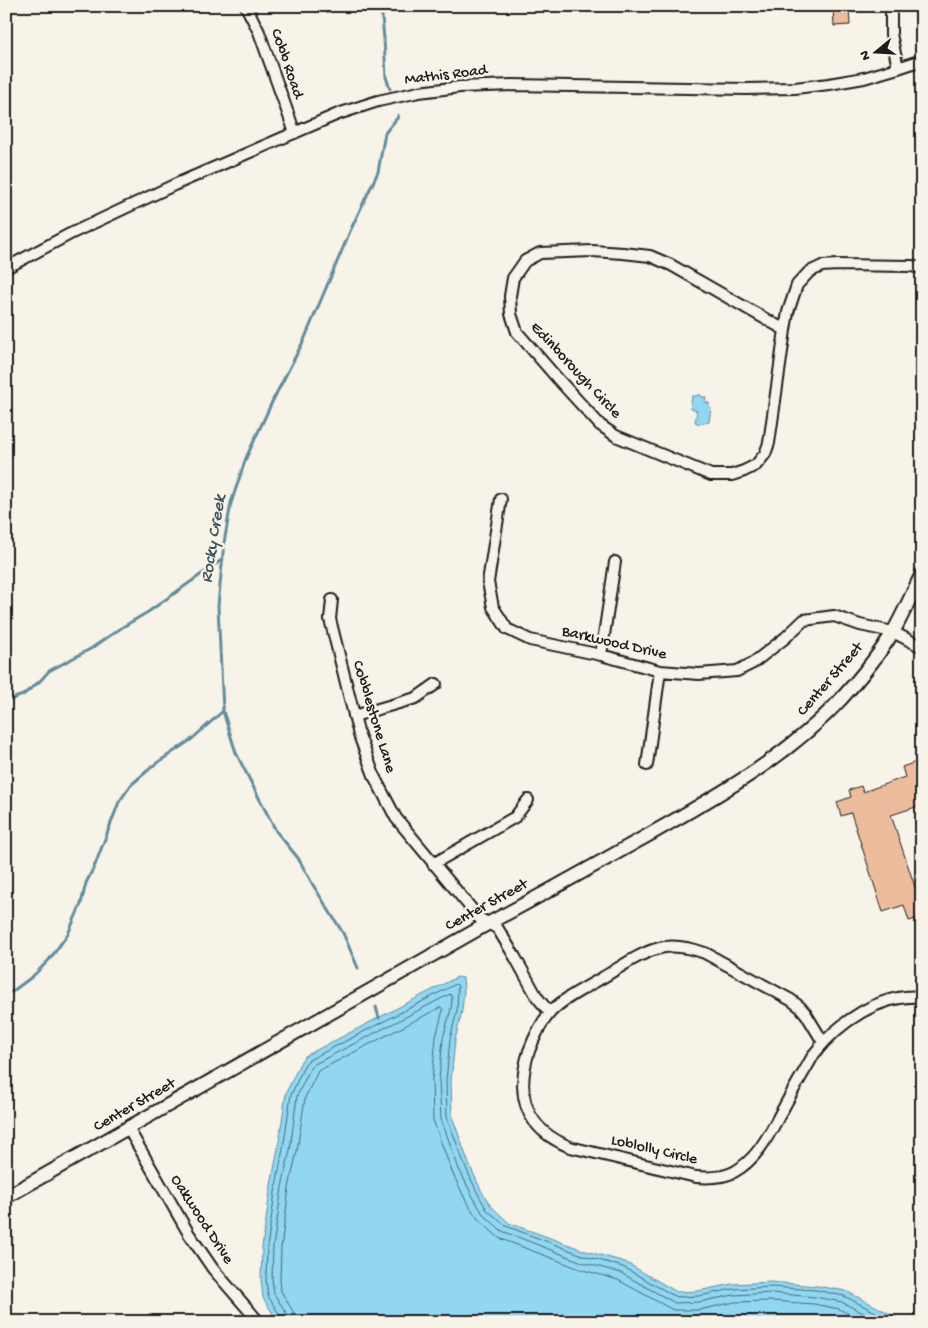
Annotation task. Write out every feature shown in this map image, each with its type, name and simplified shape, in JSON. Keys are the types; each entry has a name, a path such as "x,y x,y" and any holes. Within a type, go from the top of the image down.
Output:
{"street":[{"name":"Cobb Road","path":"246,6 259,32 295,132"},
{"path":"891,6 891,34 898,68"},
{"name":"Mathis Road","path":"6,268 70,234 165,189 338,114 378,101 419,92 460,87 512,85 746,89 795,88 864,78 922,60"},
{"name":"Edinborough Circle","path":"785,330 671,264 650,256 592,251 540,253 525,261 513,278 510,296 517,332 600,425 616,436 711,475 732,475 756,465 765,454 769,443 788,312 797,285 809,272 822,266 911,266 922,268"},
{"name":"Barkwood Drive","path":"501,500 488,582 493,607 507,629 530,640 601,655 660,671 699,674 737,671 753,662 785,638 804,620 834,616 860,625 893,632 922,647"},
{"path":"601,655 614,562"},
{"name":"Center Street","path":"6,1197 712,799 772,760 811,729 842,698 867,667 893,632 922,574"},
{"name":"Cobblestone Lane","path":"332,600 330,619 354,716 374,778 396,818 480,919 489,923"},
{"path":"647,765 660,671"},
{"path":"354,716 416,698 436,684"},
{"path":"433,864 516,817 528,800"},
{"path":"489,923 498,929 537,997 549,1012"},
{"name":"Loblolly Circle","path":"823,1042 806,1014 791,1000 704,953 683,947 664,947 645,954 568,998 549,1012 531,1045 523,1077 523,1097 527,1110 537,1126 551,1138 570,1147 696,1177 711,1178 725,1175 755,1156 766,1141 814,1054 823,1042 842,1026 873,1006 895,998 906,996 922,997"},
{"name":"Oakwood Drive","path":"128,1128 189,1234 213,1269 259,1322"}],"water":[{"path":"692,396 706,397 705,402 709,403 711,408 709,422 699,424 695,422 697,411 690,408"},
{"path":"457,977 463,978 464,991 462,1011 455,1040 451,1081 452,1116 469,1164 481,1190 491,1206 509,1223 586,1251 625,1262 677,1292 698,1291 732,1284 771,1282 817,1286 846,1291 906,1322 278,1322 263,1298 261,1280 262,1247 286,1093 301,1061 305,1056"}],"building":[{"path":"833,6 849,6 850,25 834,26"},
{"path":"922,760 922,805 891,815 918,896 922,894 922,917 909,921 904,905 883,912 851,813 841,816 837,802 851,797 849,790 861,786 863,792 905,777 902,767"}],"waterway":[{"name":"Rocky Creek","path":"381,6 386,77 390,89"},
{"name":"Rocky Creek","path":"358,968 343,933 298,858 276,831 236,753 223,711 218,606 224,543 231,503 246,458 304,340 351,229 378,172 385,133 398,115"},
{"path":"6,701 23,695 49,671 92,648 148,612 223,559"},
{"path":"6,994 33,976 49,960 68,934 81,904 86,883 95,865 119,802 131,785 154,765 192,739 223,711"},
{"name":"Rocky Creek","path":"376,1007 379,1018"}]}
